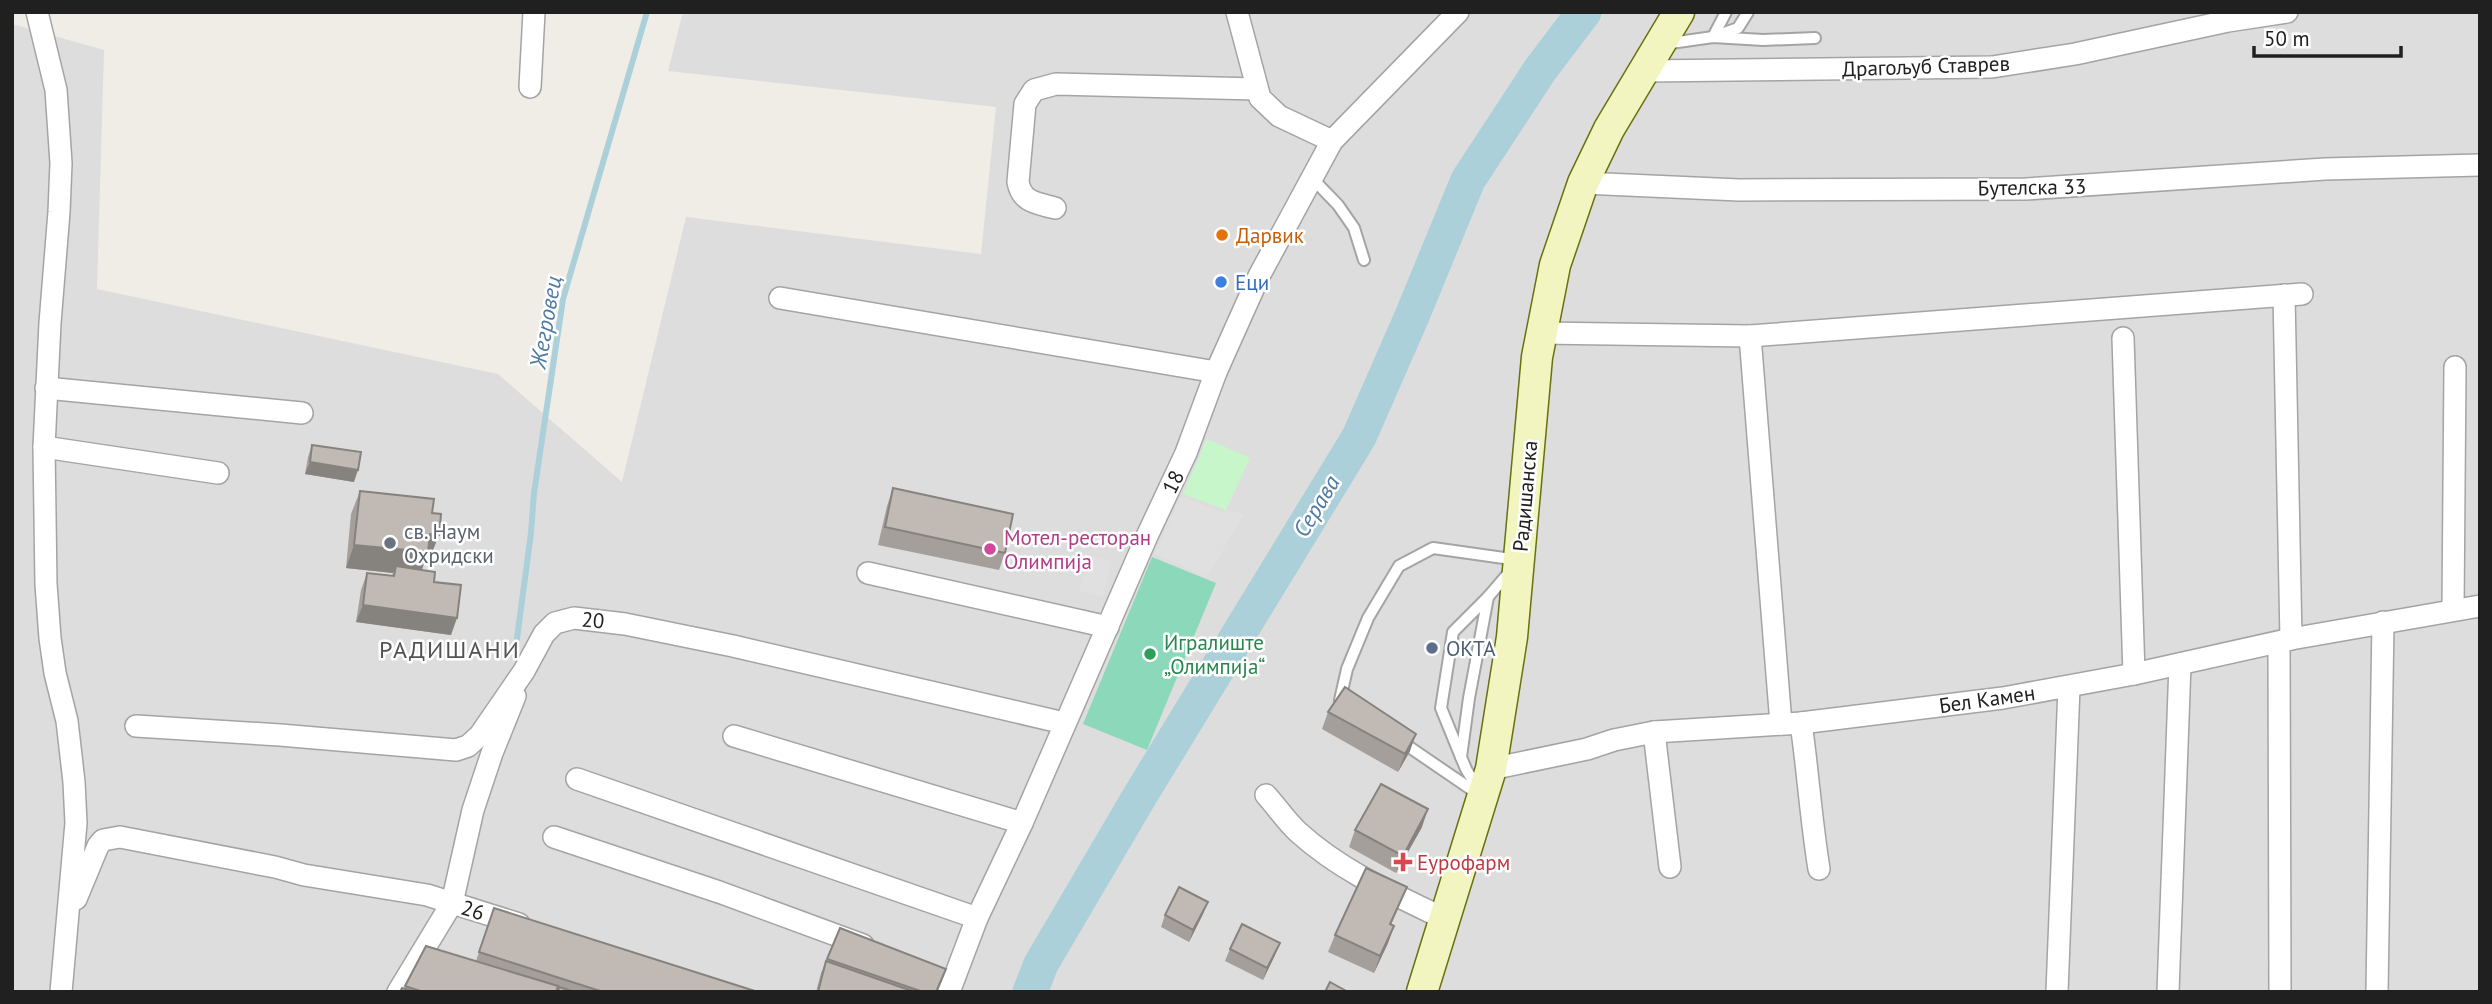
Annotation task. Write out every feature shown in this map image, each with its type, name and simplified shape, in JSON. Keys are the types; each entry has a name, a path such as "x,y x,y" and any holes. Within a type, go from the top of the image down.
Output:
{"street":[{"path":"37,12 56,90 61,163 44,447 49,624 55,673 67,721 76,823 61,992"},
{"path":"530,87 534,12"},
{"path":"1237,12 1260,98 1279,116 1332,141"},
{"name":"18","path":"948,981 1108,627 1154,538 1216,372 1259,276 1311,177 1332,141 1458,12"},
{"name":"Драгољуб Ставрев","path":"1645,71 1992,67 2075,54 2228,21 2287,12"},
{"name":"Радишанска","path":"1422,992 1491,769 1512,637 1541,333 1555,265 1583,183 1609,129 1677,14"},
{"path":"1055,208 1027,201 1020,193 1018,182 1025,104 1034,90 1056,84 1256,89"},
{"name":"Бутелска 33","path":"1583,183 1740,190 2026,189 2325,169 2480,165"},
{"path":"1541,333 1750,336 2293,295 2280,992"},
{"path":"780,298 1216,372"},
{"path":"1750,336 1791,724 1808,769 1811,819 1819,869"},
{"path":"2123,338 2134,674"},
{"path":"2453,610 2455,367"},
{"path":"46,388 302,413"},
{"path":"44,447 218,473"},
{"path":"869,573 1108,627"},
{"name":"Бел Камен","path":"1491,769 1654,732 1791,724 2003,698 2134,674 2285,641 2480,606"},
{"name":"20","path":"136,726 456,750 468,746 480,735 524,671 544,634 555,623 574,618 733,646 1064,723"},
{"path":"2376,992 2384,622"},
{"path":"2168,992 2180,664"},
{"path":"398,992 452,903 473,810 524,671"},
{"path":"2057,992 2069,687"},
{"path":"1654,732 1671,867"},
{"path":"734,736 1022,822"},
{"path":"577,779 977,918"},
{"path":"1266,794 1297,831 1334,861 1445,919"},
{"path":"554,836 876,949"},
{"name":"26","path":"68,920 97,846 111,837 129,838 304,875 427,895 540,931"}],"lane":[{"path":"1713,37 1726,12"},
{"path":"1661,45 1713,37 1738,28 1748,12"},
{"path":"1713,37 1763,40 1815,38"},
{"path":"1311,177 1338,205 1354,228 1364,260"},
{"path":"1351,708 1340,700 1347,668 1368,618 1399,566 1433,548 1519,560"},
{"path":"1483,798 1466,769 1441,708 1453,632 1488,597 1519,560"},
{"path":"1461,757 1488,597"},
{"path":"1384,730 1483,798"}],"shaded area":[{"path":"683,12 2480,12 2480,992 12,992 12,24 104,50 97,289 498,374 622,482 686,217 981,254 996,107 668,71"},
{"path":"1181,496 1222,512 1234,511 1244,515 1207,577 1155,554"},
{"path":"1089,555 1112,561 1103,597 1079,591"}],"green space":[{"path":"1207,439 1250,458 1226,510 1183,494"},
{"name":"Игралиште „Олимпија“","path":"1152,557 1216,583 1147,750 1083,724"}],"building":[{"path":"312,445 361,452 358,470 310,462"},
{"path":"893,488 1013,514 1005,553 885,527"},
{"path":"360,491 434,499 432,513 441,514 439,535 430,534 428,552 354,545"},
{"path":"396,566 435,572 434,582 461,585 457,618 363,605 367,573 394,576"},
{"path":"1345,687 1416,734 1405,754 1328,712"},
{"path":"1381,784 1428,809 1403,856 1355,830"},
{"path":"1366,868 1407,887 1390,924 1394,926 1380,956 1335,935"},
{"path":"1179,887 1208,902 1193,930 1165,915"},
{"path":"494,908 758,992 603,992 479,952"},
{"path":"1242,924 1280,943 1267,968 1230,949"},
{"path":"840,928 946,969 936,992 923,992 827,959"},
{"path":"426,946 558,986 556,992 423,992 405,986"},
{"path":"826,961 915,992 818,992"},
{"path":"1330,982 1348,992 1325,992"},
{"path":"559,987 575,992 558,992"}],"waterway":[{"name":"Жегровец","path":"516,646 534,493 563,299 647,12"},
{"name":"Серава","path":"1030,992 1041,964 1141,794 1359,437 1468,180 1540,70 1584,12"}],"place":[{"name":"Дарвик","path":"1222,235"},
{"name":"Еци","path":"1221,282"},
{"name":"св. Наум Охридски","path":"390,543"},
{"name":"Мотел-ресторан Олимпија","path":"990,549"},
{"name":"ОКТА","path":"1432,648"},
{"name":"Игралиште „Олимпија“","path":"1150,654"},
{"name":"Еурофарм","path":"1403,862"}],"district":[{"name":"РАДИШАНИ","path":"450,649"}]}
